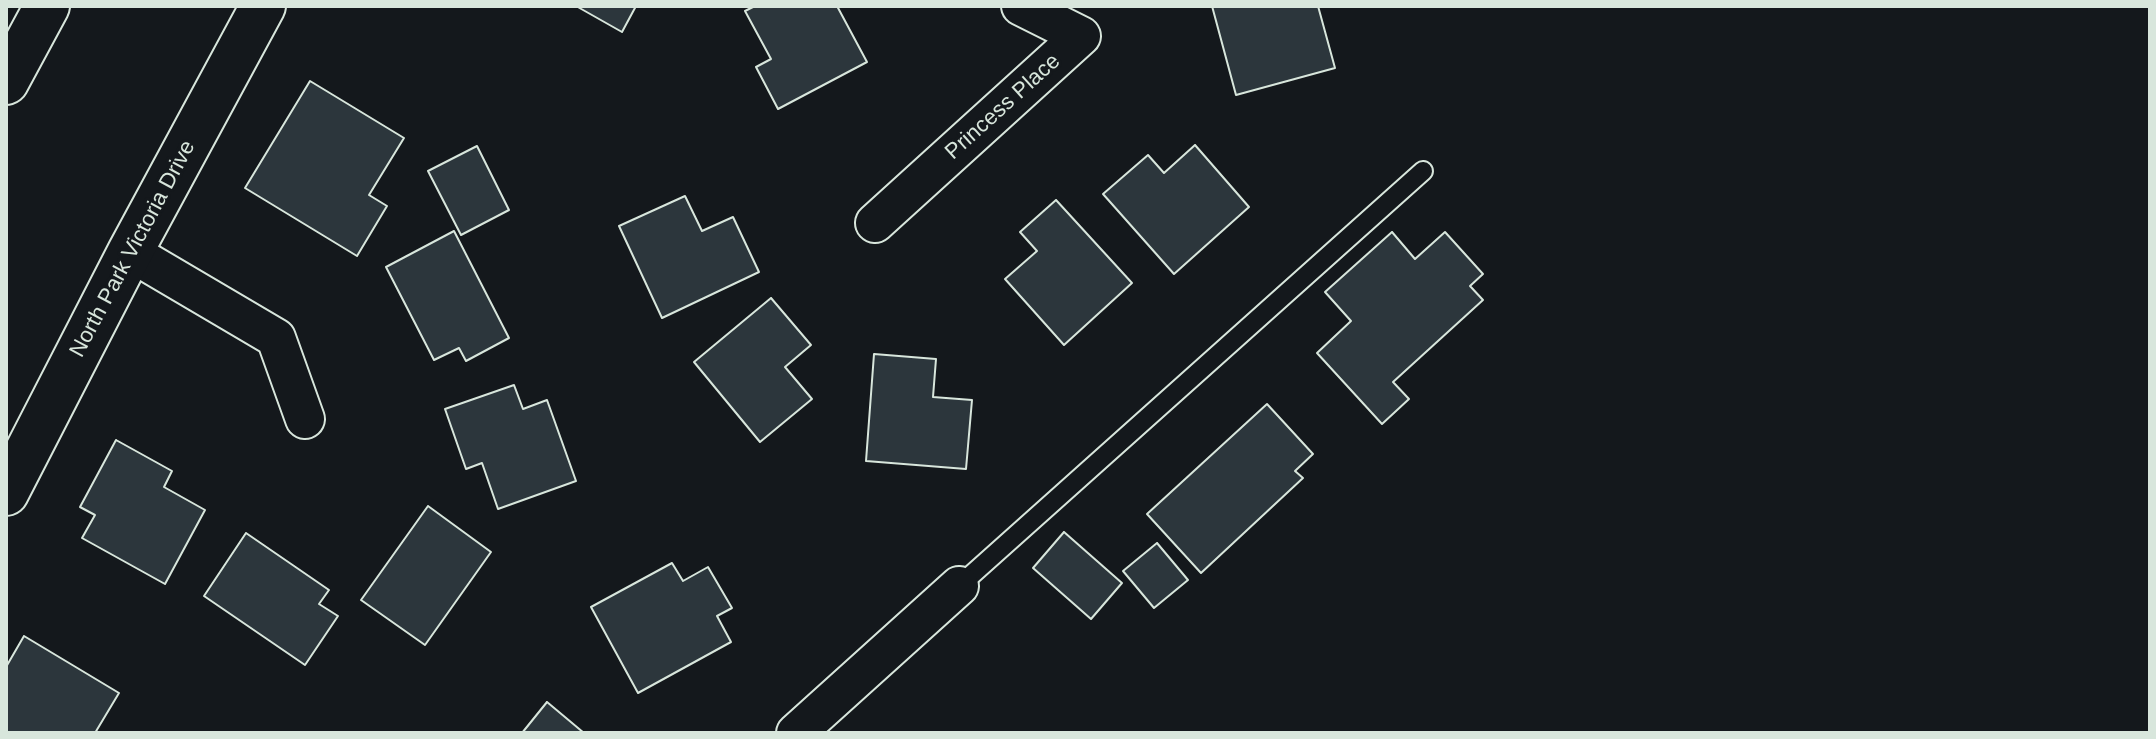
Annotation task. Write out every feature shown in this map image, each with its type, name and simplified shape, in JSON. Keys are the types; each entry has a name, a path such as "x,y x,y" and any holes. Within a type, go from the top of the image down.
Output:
{"main road":[{"path":"6,82 47,6"},
{"name":"North Park Victoria Drive","path":"6,493 130,252 263,6"}],"street":[{"name":"Princess Place","path":"875,223 1081,36 1021,6"},
{"path":"130,252 276,338 305,419"},
{"path":"796,733 959,586"}],"lane":[{"path":"959,586 1423,171"}],"building":[{"path":"576,6 636,6 622,32"},
{"path":"755,6 837,6 867,62 778,109 756,67 771,59 745,11"},
{"path":"1212,6 1318,6 1335,68 1236,95"},
{"path":"310,81 404,138 369,195 387,206 357,256 245,188"},
{"path":"1195,145 1249,207 1174,274 1103,194 1148,155 1164,173"},
{"path":"477,146 509,210 461,235 428,171"},
{"path":"685,196 702,231 733,217 759,272 662,318 619,226"},
{"path":"1056,200 1132,283 1064,345 1005,279 1037,251 1020,232"},
{"path":"454,231 509,338 466,361 459,348 434,360 386,267"},
{"path":"1392,232 1415,259 1445,232 1483,274 1470,286 1483,300 1393,382 1409,399 1382,424 1317,353 1351,321 1325,292"},
{"path":"771,298 811,345 785,367 812,399 760,442 694,362"},
{"path":"874,354 936,359 933,397 972,400 966,469 866,461"},
{"path":"514,385 523,409 547,400 576,481 498,509 482,463 466,469 445,409"},
{"path":"1267,404 1313,454 1295,471 1303,478 1201,573 1147,514"},
{"path":"116,440 172,471 164,487 205,510 165,584 82,538 95,515 80,507"},
{"path":"428,506 491,552 425,645 361,600"},
{"path":"1064,532 1122,583 1091,619 1033,568"},
{"path":"246,533 329,590 319,604 338,616 305,665 204,596"},
{"path":"1157,543 1188,580 1154,608 1123,571"},
{"path":"672,563 683,581 708,567 732,608 717,616 731,642 638,693 591,607"},
{"path":"24,636 119,693 95,733 6,733 6,667"},
{"path":"547,702 584,733 522,733"}]}
